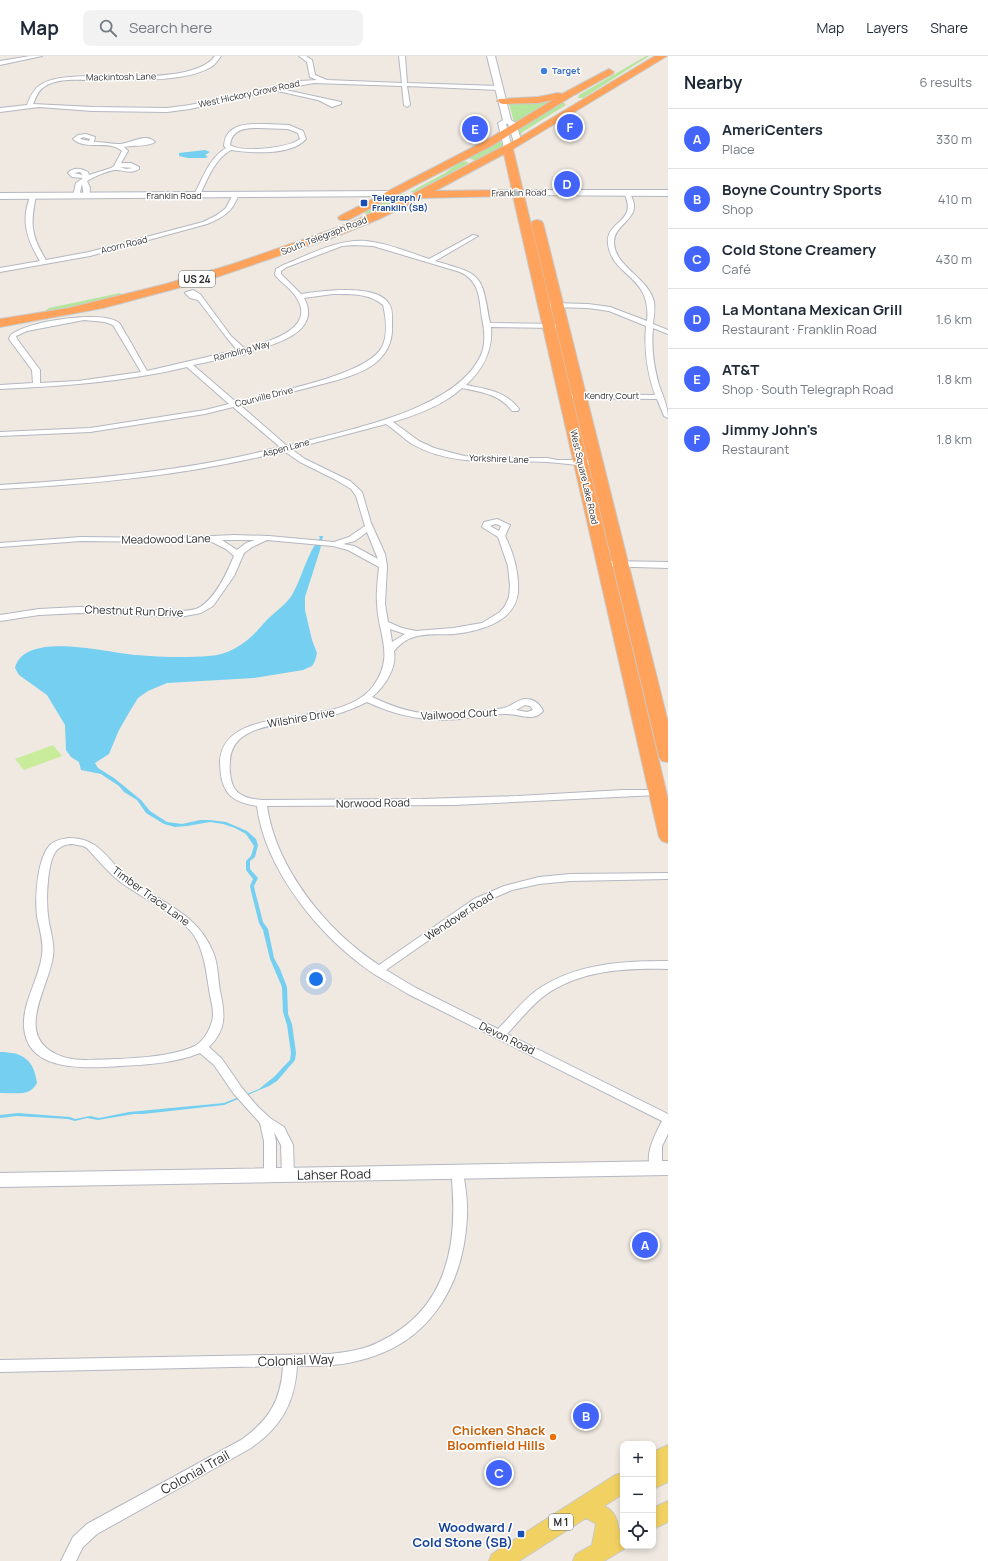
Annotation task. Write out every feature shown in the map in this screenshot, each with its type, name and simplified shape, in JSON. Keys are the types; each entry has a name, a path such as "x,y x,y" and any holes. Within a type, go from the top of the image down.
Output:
{"highway":[{"name":"South Telegraph Road","path":"1,318 117,300 244,265 348,228 418,195 513,145 624,76 662,56"},
{"name":"South Telegraph Road","path":"43,311 233,261 314,232 459,159 508,128 617,68"},
{"path":"502,101 538,100 571,93 574,99 585,100"},
{"path":"559,100 571,102 574,108"},
{"name":"West Square Lake Road","path":"513,145 520,154"},
{"name":"West Square Lake Road","path":"513,145 526,190 534,209 557,305 555,324 565,396 588,460 613,564 668,837"},
{"path":"459,159 470,160 474,163 474,166"},
{"path":"404,186 404,192 406,194 418,195"},
{"name":"West Square Lake Road","path":"526,190 544,305 555,324 580,396 588,460"},
{"name":"Franklin Road","path":"418,195 526,190"},
{"name":"West Square Lake Road","path":"613,564 668,757"}],"main road":[{"path":"656,1461 668,1454"},
{"path":"656,1478 668,1471"},
{"name":"M 1","path":"500,1561 620,1484"},
{"path":"584,1507 600,1514 606,1519 608,1531 592,1555"},
{"path":"592,1555 620,1540"}],"street":[{"path":"0,63 39,56"},
{"name":"Mackintosh Lane","path":"30,105 38,89 53,82 81,78 185,74 206,68 214,62 218,56"},
{"path":"302,56 310,61 312,74 318,78 328,81"},
{"path":"402,56 407,105"},
{"name":"West Square Lake Road","path":"491,56 513,145"},
{"path":"300,82 312,74"},
{"name":"West Hickory Grove Road","path":"0,110 30,105 50,105 93,109 167,110 190,107 300,82 328,81 499,88"},
{"path":"272,88 321,100"},
{"path":"197,196 216,160 223,152 229,149 285,148 300,143 303,136 299,131 289,127 245,127 234,130 230,134 227,144 229,149"},
{"path":"91,143 119,146 136,143"},
{"path":"76,196 78,185 86,178 116,167 125,151 119,146"},
{"path":"86,178 87,196"},
{"name":"Franklin Road","path":"526,190 668,193"},
{"path":"627,193 631,204 631,211 614,230 612,245 616,256 647,291 652,309 649,337 651,372 668,416"},
{"name":"Franklin Road","path":"0,196 390,194"},
{"name":"Acorn Road","path":"0,270 45,263 141,241 205,223 228,210 233,203 235,195"},
{"name":"Franklin Road","path":"347,195 368,197 375,202"},
{"path":"33,196 28,229 32,243 45,263"},
{"path":"429,261 475,236"},
{"path":"301,296 290,284 278,275 278,270 282,267 340,245 354,242 370,243 466,273 476,279 479,285 486,325 555,324"},
{"name":"Courville Drive","path":"0,434 90,430 193,415 348,375 371,363 385,348 389,335 388,312 386,304 380,299 364,293 346,291 301,296"},
{"name":"Rambling Way","path":"0,386 78,383 189,365 243,352 275,342 296,329 303,320 306,312 305,304 301,296"},
{"path":"199,298 209,309 229,338 243,352"},
{"path":"544,305 605,308 621,312 667,332"},
{"path":"37,385 36,370 16,344 13,336 17,332 25,329 83,319 104,319 116,324 145,373"},
{"name":"Aspen Lane","path":"0,486 80,483 226,462 387,421 426,406 461,386 478,368 486,353 488,339 486,325"},
{"path":"649,337 667,332"},
{"name":"Wilshire Drive","path":"189,365 285,448 306,464 354,487 360,497 369,528 381,554 383,566 381,604 390,648 390,663 385,675 378,687 367,698 339,712 261,725 244,731 236,737 229,745 226,754 226,776 228,788 239,798 246,801 262,803"},
{"path":"461,386 499,396 510,403 515,410"},
{"name":"Kendry Court","path":"565,396 659,396"},
{"name":"Yorkshire Lane","path":"387,421 416,442 430,449 451,456 489,460 548,460 557,462 588,460"},
{"path":"324,543 352,539 369,528"},
{"path":"390,648 405,637 415,634 459,631 473,628 494,620 506,612 513,600 514,578 511,556 502,536"},
{"path":"211,539 228,547 238,555 249,545 269,538"},
{"name":"Meadowood Lane","path":"0,545 71,540 269,538 324,543"},
{"path":"324,543 359,551 383,566"},
{"name":"Chestnut Run Drive","path":"0,618 31,613 69,610 175,614 198,611 213,601 233,571 238,555"},
{"path":"613,564 668,565"},
{"path":"384,622 400,630 415,634"},
{"name":"Vailwood Court","path":"367,698 395,710 420,716 467,716 507,711"},
{"name":"Norwood Road","path":"262,803 444,802 658,792"},
{"name":"Devon Road","path":"262,803 269,835 292,882 319,921 350,950 378,971 412,991 668,1121 656,1146 662,1168"},
{"name":"Timber Trace Lane","path":"72,841 86,843 91,846 122,878 185,920 197,932 208,953 219,1014 218,1024 201,1048 192,1052 168,1057 81,1064 70,1063 54,1058 39,1049 34,1043 30,1035 29,1019 47,964 48,952 42,911 45,876 49,855 57,845 72,841"},
{"name":"Wendover Road","path":"378,971 465,910 488,896 508,887 536,880 560,877 668,876"},
{"path":"499,1035 535,998 552,986 567,979 589,971 618,966 668,965"},
{"path":"201,1048 218,1062 249,1105 266,1121 280,1130 285,1137 288,1146 288,1175"},
{"path":"266,1121 270,1141 270,1176"},
{"name":"Lahser Road","path":"0,1180 662,1168"},
{"name":"Colonial Way","path":"0,1366 341,1359 373,1351 406,1334 422,1322 431,1311 447,1282 456,1257 459,1240 461,1206 457,1171"},
{"name":"Colonial Trail","path":"68,1561 78,1542 92,1529 246,1444 264,1432 274,1420 282,1406 289,1386 290,1361"}],"green space":[{"path":"646,56 649,56 583,98 578,98 579,95"},
{"path":"558,97 515,123 514,122 509,103"},
{"path":"561,103 566,105 524,131 519,136 518,130"},
{"path":"500,141 503,147 477,161 468,158"},
{"path":"461,161 468,162 467,164 416,192 410,192 445,173"},
{"path":"399,193 408,196 368,214 362,212"},
{"path":"120,293 123,296 55,311 45,311 49,308"},
{"path":"53,745 62,756 24,770 15,759"}],"water":[{"path":"205,150 210,152 205,155 208,157 205,158 188,158 179,156 179,153"},
{"path":"319,536 323,536 320,550 305,597 305,610 312,640 317,653 312,666 303,670 254,678 167,683 148,691 138,698 119,730 109,754 95,763 98,768 114,778 141,800 150,811 167,822 182,824 200,820 210,820 226,822 247,831 256,839 258,845 255,857 250,861 250,869 258,878 254,886 263,922 268,929 274,958 287,987 288,1014 292,1024 296,1053 295,1060 277,1081 269,1086 224,1105 134,1114 98,1120 87,1118 75,1121 68,1119 17,1116 0,1118 0,1115 18,1113 70,1117 75,1119 90,1116 99,1118 129,1112 224,1103 259,1089 275,1076 290,1060 291,1053 287,1025 283,1012 282,987 270,959 263,930 259,923 250,886 253,879 246,870 246,861 251,856 254,846 246,834 223,824 210,822 175,827 164,824 146,813 137,800 101,774 81,770 79,762 71,757 66,750 65,725 47,695 19,675 15,668 22,656 34,650 50,647 68,646 136,655 172,657 209,656 222,654 229,651 241,645 251,637 290,598 296,588 315,544 320,538"},
{"path":"0,1052 8,1052 21,1056 30,1063 37,1083 34,1088 30,1091 21,1093 0,1093"}],"place":[{"name":"Target","path":"544,71"},
{"name":"Jimmy John's","path":"570,127"},
{"name":"AT&T","path":"475,129"},
{"name":"La Montana Mexican Grill","path":"567,184"},
{"name":"Telegraph / Franklin (SB)","path":"364,203"},
{"name":"AmeriCenters","path":"645,1245"},
{"name":"Boyne Country Sports","path":"586,1416"},
{"name":"Chicken Shack Bloomfield Hills","path":"553,1437"},
{"name":"Cold Stone Creamery","path":"499,1473"},
{"name":"Woodward / Cold Stone (SB)","path":"521,1534"}]}
